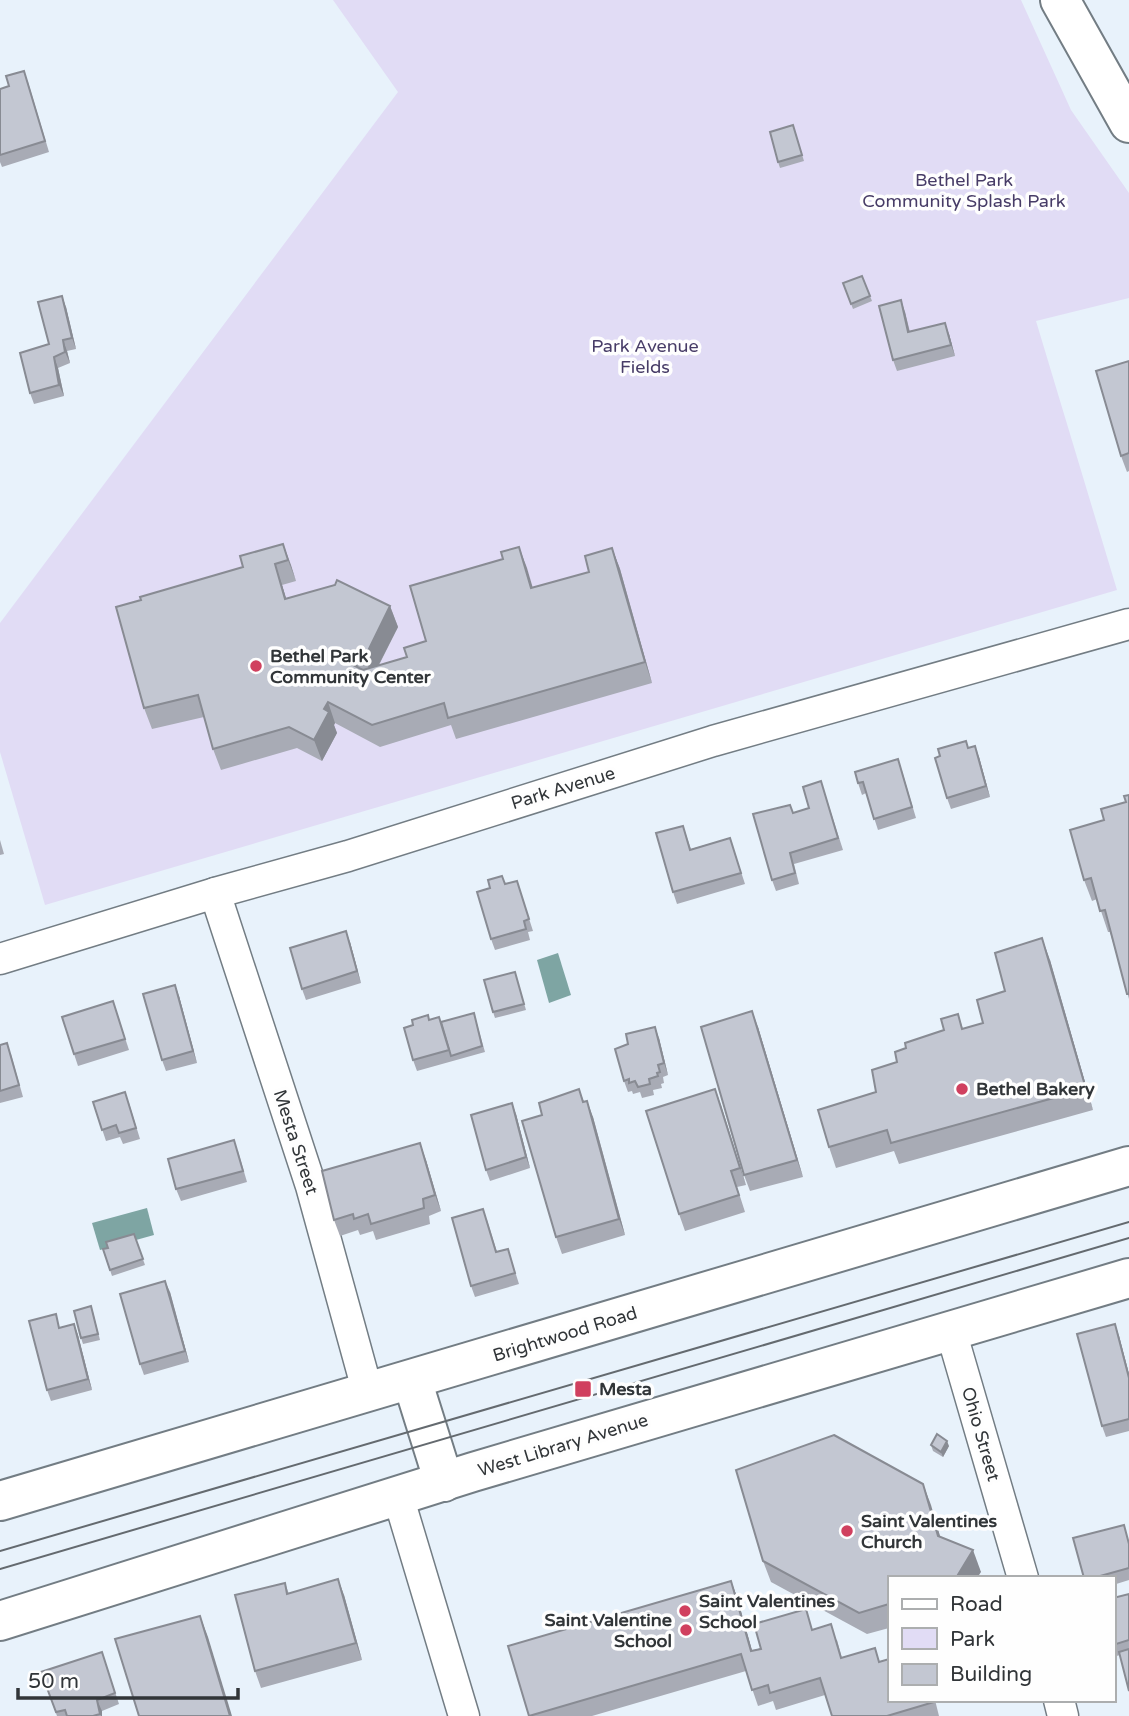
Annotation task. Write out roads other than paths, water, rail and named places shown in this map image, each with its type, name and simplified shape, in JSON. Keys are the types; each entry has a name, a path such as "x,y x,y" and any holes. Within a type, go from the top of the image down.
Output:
{"street":[{"path":"1060,0 1127,115"},
{"name":"Park Avenue","path":"0,959 215,893 348,856 713,741 1129,624"},
{"name":"Mesta Street","path":"215,893 311,1186 368,1392"},
{"name":"Brightwood Road","path":"0,1502 1129,1167"},
{"name":"West Library Avenue","path":"0,1621 444,1482 1129,1278"},
{"name":"Ohio Street","path":"951,1331 1022,1576"},
{"path":"412,1380 444,1482"},
{"path":"398,1496 464,1716"}],"tram line":[{"path":"0,1551 1129,1222"},
{"path":"0,1569 1129,1238"}],"place":[{"name":"Bethel Park Community Center","path":"256,666"},
{"name":"Bethel Bakery","path":"962,1089"},
{"name":"Mesta","path":"583,1389"},
{"name":"Saint Valentines Church","path":"847,1531"},
{"name":"Saint Valentines School","path":"685,1611"},
{"name":"Saint Valentine School","path":"686,1630"}],"park label":[{"name":"Bethel Park Community Splash Park","path":"964,190"},
{"name":"Park Avenue Fields","path":"645,356"}]}
